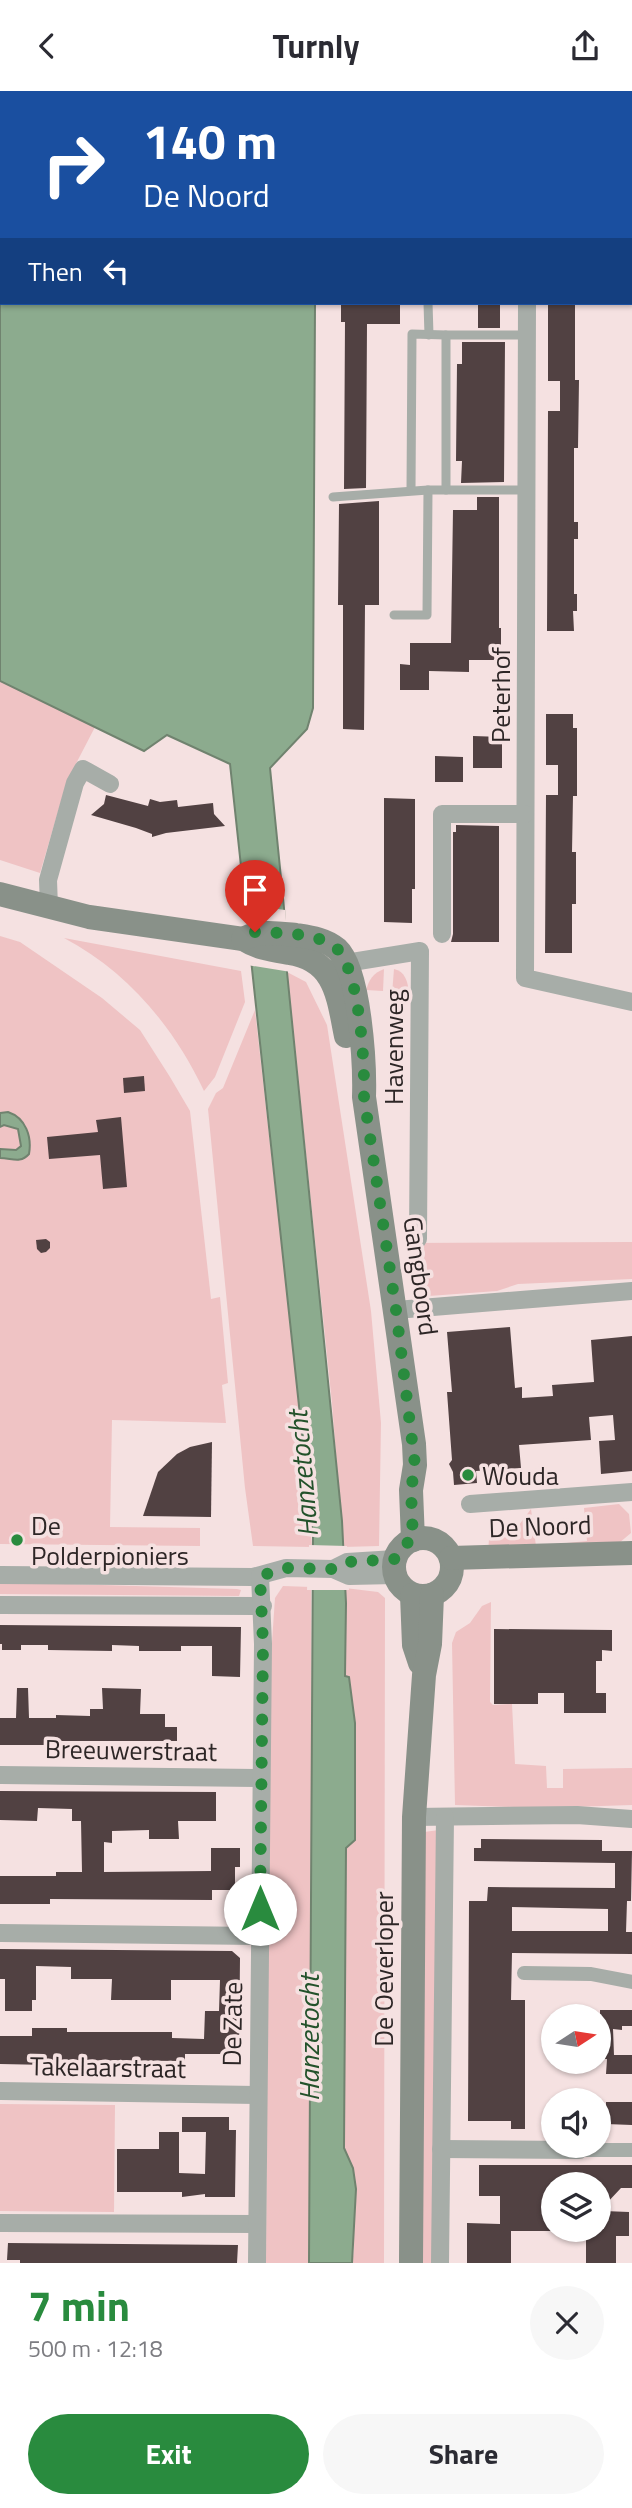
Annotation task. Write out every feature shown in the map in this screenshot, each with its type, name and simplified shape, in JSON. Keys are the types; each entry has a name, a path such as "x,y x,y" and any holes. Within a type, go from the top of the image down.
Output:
{"main road":[{"path":"0,894 89,918 234,938 255,947 288,943 309,958 337,967"},
{"name":"Gangboord","path":"337,967 356,999 365,1069 364,1097 396,1310 415,1465 427,1492 422,1539"},
{"path":"422,1539 443,1546 451,1567 440,1591 422,1595 398,1584 386,1568 405,1544 422,1539"},
{"name":"De Noord","path":"451,1567 632,1553"},
{"name":"De Noord","path":"451,1567 632,1566"},
{"name":"De Oeverloper","path":"411,2263 414,1817 424,1675 414,1645 422,1595"}],"street":[{"name":"Peterhof","path":"527,305 525,978 632,1002"},
{"path":"49,907 48,880 75,783 83,769 110,783"},
{"path":"442,934 442,814 526,814"},
{"name":"Havenweg","path":"337,967 420,951 418,1239"},
{"path":"396,1310 632,1291"},
{"name":"De Noord","path":"470,1504 632,1492"},
{"path":"0,1574 260,1576 286,1568 333,1569 349,1576 386,1568"},
{"name":"De Zate","path":"257,2263 263,1606 260,1576"},
{"path":"0,1605 263,1606"},
{"name":"Breeuwerstraat","path":"0,1775 261,1778"},
{"path":"414,1817 577,1815 632,1819"},
{"path":"440,2263 445,1817"},
{"path":"0,1933 260,1936"},
{"path":"524,1973 591,1974 632,1982"},
{"name":"Takelaarstraat","path":"0,2091 258,2095"},
{"path":"441,2149 541,2150"},
{"path":"611,2150 632,2150"},
{"path":"0,2223 257,2224"}],"lane":[{"path":"428,305 429,335"},
{"path":"411,490 412,334 527,335"},
{"path":"446,335 446,490"},
{"path":"333,496 411,490 526,489"},
{"path":"394,615 427,615 428,490"}],"shaded area":[{"path":"0,305 315,305 313,708 307,729 270,768 284,908 287,972 342,1521 346,1603 345,1676 349,1677 355,1723 355,1840 346,1848 344,2148 353,2168 356,2189 352,2263 309,2263 313,1536 230,764 167,735 144,751 0,681"},
{"path":"0,681 95,727 67,781 40,873 0,860"},
{"path":"0,936 20,942 102,998 140,1030 190,1111 211,1299 220,1297 228,1383 222,1385 226,1423 112,1420 110,1527 200,1528 200,1546 0,1544"},
{"path":"64,938 241,971 245,1002 215,1077 204,1091 178,1045 146,1003 108,967"},
{"path":"384,969 383,991 366,990 372,977"},
{"path":"394,969 401,972 405,978 409,993 392,994"},
{"path":"287,972 306,982 327,1025 371,1311 381,1423 379,1546 343,1547 332,1403"},
{"path":"255,1010 305,1456 312,1547 253,1546 245,1488 208,1109 216,1093 223,1088"},
{"path":"8,1112 23,1123 30,1141 29,1154 22,1159 0,1158 0,1149 16,1150 21,1146 18,1129 4,1125 0,1127 0,1113"},
{"path":"632,1242 632,1279 518,1284 497,1291 429,1296 418,1291 410,1281 406,1243"},
{"path":"619,1504 629,1514 631,1533 619,1543 488,1553 489,1539 513,1533 531,1509 536,1546 587,1541 584,1508"},
{"path":"0,1582 241,1590 239,1596 0,1594"},
{"path":"283,1586 311,1587 312,2032 309,2263 266,2263 269,1686 275,1598"},
{"path":"345,1588 378,1592 385,1598 384,2263 352,2263 354,2250 344,2148 346,1848 355,1840 353,1701 345,1676"},
{"path":"491,1602 490,1702 493,1705 512,1704 515,1764 546,1766 547,1788 563,1788 563,1769 632,1768 632,1805 540,1808 455,1805 452,1643 456,1632 470,1623 482,1606"},
{"path":"439,1830 435,2263 420,2263 424,1832"},
{"path":"0,2104 115,2105 114,2212 0,2211"}],"pier":[{"path":"242,904 285,910 291,972 247,965"},
{"path":"309,1545 347,1546 349,1590 307,1590"}],"building":[{"path":"341,305 400,305 400,324 367,324 366,488 344,489 345,322 341,322"},
{"path":"478,305 500,305 500,328 478,328"},
{"path":"548,305 575,305 575,380 579,380 578,448 574,448 574,522 578,522 578,539 574,539 574,594 577,594 577,611 573,611 574,631 547,631 548,411 560,411 560,381 548,381"},
{"path":"462,342 505,342 504,482 461,483 462,461 456,461 457,364 462,364"},
{"path":"477,497 499,497 501,660 469,660 469,672 429,671 429,690 400,690 400,664 410,665 410,643 451,643 453,510 477,510"},
{"path":"379,501 379,605 365,605 364,730 343,729 343,605 338,605 339,504"},
{"path":"546,714 573,714 573,728 577,728 577,796 573,796 572,852 576,852 576,904 572,904 572,953 545,953 546,795 558,795 558,765 546,765"},
{"path":"473,736 502,737 502,768 473,768"},
{"path":"435,756 463,757 463,782 435,782"},
{"path":"106,795 148,806 150,799 160,802 177,800 178,807 213,803 214,814 225,826 152,837 152,834 136,828 91,815 104,804"},
{"path":"384,798 415,799 415,889 412,889 412,923 384,922"},
{"path":"456,825 499,826 499,942 451,942 453,832 456,832"},
{"path":"144,1076 145,1091 124,1093 123,1078"},
{"path":"121,1117 127,1187 103,1189 100,1155 49,1159 47,1137 98,1132 96,1120"},
{"path":"46,1239 50,1242 50,1248 41,1253 37,1249 36,1240"},
{"path":"510,1327 515,1388 522,1387 522,1398 553,1396 552,1385 594,1382 591,1340 632,1336 632,1471 601,1474 599,1441 615,1440 613,1415 589,1417 591,1440 519,1445 521,1468 476,1471 477,1483 454,1485 449,1464 452,1460 447,1392 452,1392 447,1332"},
{"path":"212,1442 211,1517 143,1516 158,1472 177,1454 190,1447"},
{"path":"0,1625 241,1627 240,1677 212,1676 212,1646 181,1646 181,1651 139,1651 139,1646 112,1645 112,1651 48,1650 48,1645 21,1645 21,1650 2,1650"},
{"path":"494,1629 612,1630 612,1651 602,1650 602,1661 596,1661 596,1693 606,1693 606,1713 564,1713 564,1693 538,1693 538,1704 494,1704"},
{"path":"17,1688 28,1688 29,1718 56,1718 56,1715 90,1716 90,1709 103,1709 102,1688 141,1689 140,1714 165,1714 165,1727 177,1727 177,1741 48,1741 48,1745 0,1745 0,1718 16,1718"},
{"path":"0,1791 216,1792 216,1821 178,1821 179,1839 149,1839 149,1830 112,1831 112,1843 104,1842 104,1872 211,1871 211,1848 240,1848 240,1867 235,1867 235,1890 212,1890 212,1900 50,1899 50,1904 0,1904 0,1876 56,1876 56,1872 82,1872 81,1821 72,1821 72,1809 38,1808 37,1821 0,1820"},
{"path":"481,1839 602,1840 602,1851 632,1851 631,1901 627,1901 626,1932 632,1932 632,1954 512,1953 511,2000 525,2000 525,2129 511,2129 511,2121 468,2121 469,1901 487,1901 488,1887 615,1888 615,1863 474,1861 474,1848 481,1848","holes":["512,1907 608,1909 608,1931 512,1931"]},
{"path":"0,1949 232,1951 240,1958 239,2054 185,2054 185,2061 49,2060 49,2065 0,2064 0,2036 32,2036 32,2028 67,2028 67,2032 172,2032 172,2038 204,2039 205,2011 219,2011 220,1980 171,1980 171,2000 111,2000 112,1979 71,1979 71,1967 36,1966 36,2000 32,2000 32,2011 5,2011 5,1979 0,1979"},
{"path":"611,2010 632,2010 632,2026 622,2026 622,2030 613,2029 614,2055 632,2055 632,2074 611,2074"},
{"path":"611,2102 632,2102 632,2125 611,2124"},
{"path":"182,2117 229,2117 229,2130 236,2130 235,2197 205,2197 205,2194 182,2197 182,2192 117,2192 117,2149 159,2149 159,2132 179,2132 179,2173 205,2174 206,2132 182,2132"},
{"path":"479,2165 632,2165 632,2188 621,2188 611,2199 611,2172 541,2172 541,2231 511,2231 511,2263 467,2263 467,2223 500,2224 500,2196 479,2196"},
{"path":"611,2211 629,2212 629,2236 616,2236 616,2263 586,2263 586,2242 611,2242"},
{"path":"8,2243 238,2245 237,2263 20,2263 20,2260 7,2260"}],"place":[{"name":"Wouda","path":"468,1475"},
{"name":"De Polderpioniers","path":"17,1540"}],"route":[{"path":"255,932 312,938 334,946 340,952 350,973 356,999 365,1069 364,1097 396,1310 415,1465 411,1490 413,1540 405,1544 395,1559 347,1562 333,1569 286,1568 260,1576 263,1644 260,1909"}],"water label":[{"name":"Hanzetocht","path":"302,1474"},
{"name":"Hanzetocht","path":"308,2038"}]}
